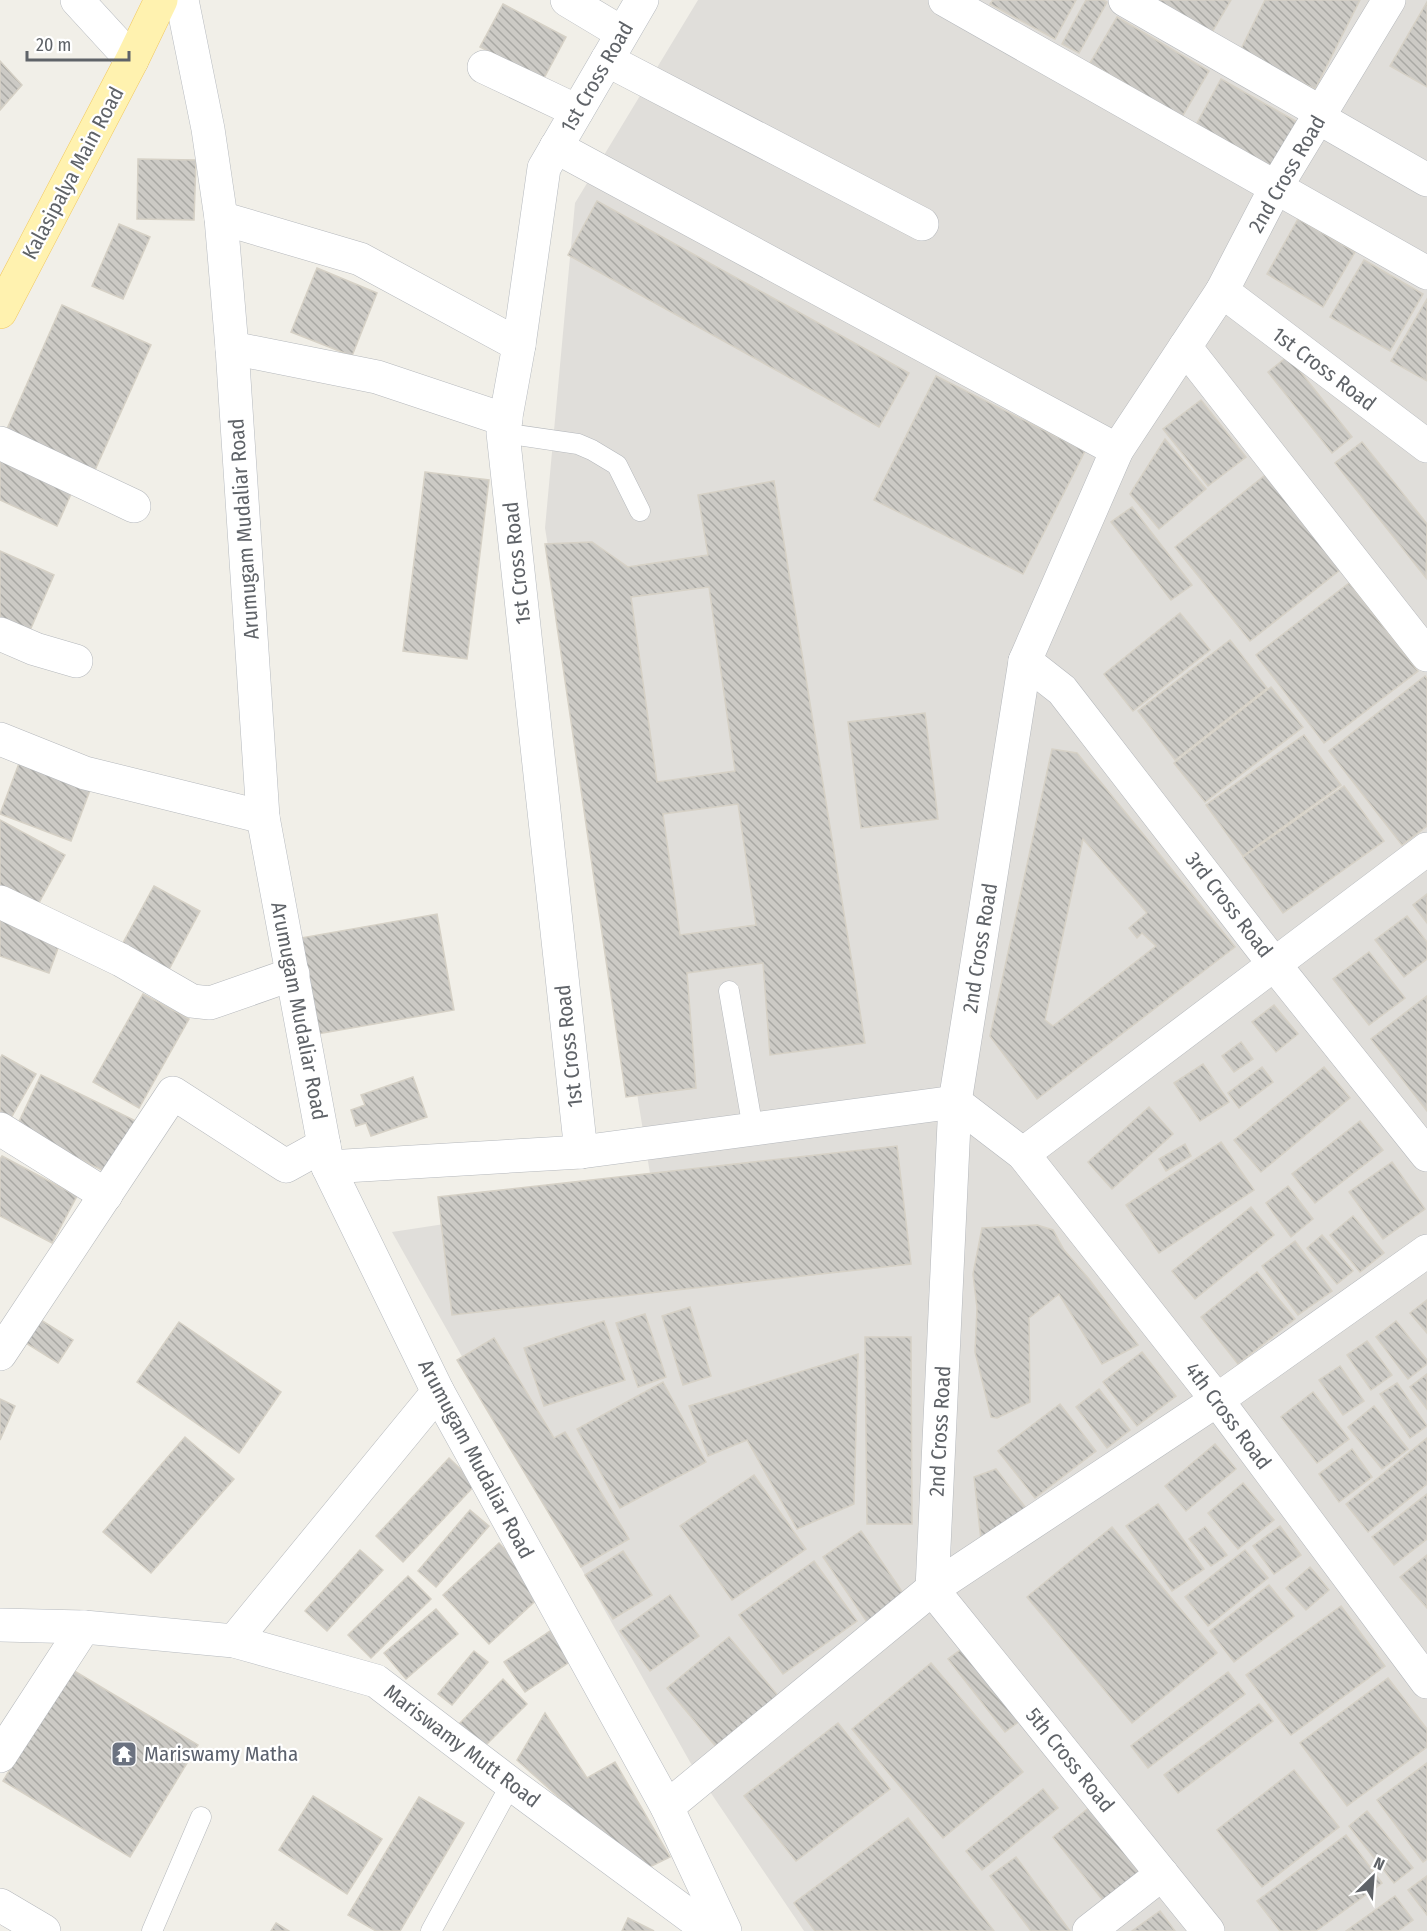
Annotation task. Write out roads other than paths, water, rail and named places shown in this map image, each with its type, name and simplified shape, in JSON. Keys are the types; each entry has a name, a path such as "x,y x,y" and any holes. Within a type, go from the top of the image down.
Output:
{"main road":[{"name":"Kalasipalya Main Road","path":"0,312 161,0"}],"street":[{"path":"77,0 132,60"},
{"name":"Arumugam Mudaliar Road","path":"182,0 208,129 221,218 232,348 263,817 326,1156 438,1392 668,1807 725,1931"},
{"path":"567,0 615,46 922,224"},
{"name":"1st Cross Road","path":"581,1152 505,427 544,168 642,0"},
{"path":"945,0 1427,273"},
{"path":"1125,0 1427,180"},
{"name":"2nd Cross Road","path":"932,1589 955,1102 1025,661 1117,450 1222,291 1276,187 1389,0"},
{"path":"484,67 577,111"},
{"path":"556,147 1117,450"},
{"path":"221,218 360,259 519,345"},
{"name":"1st Cross Road","path":"1222,291 1427,446"},
{"path":"1185,347 1427,655"},
{"path":"232,348 377,376 505,427"},
{"path":"0,443 134,506"},
{"path":"0,634 35,649 76,661"},
{"name":"3rd Cross Road","path":"1025,661 1062,690 1274,964 1427,1155"},
{"path":"0,739 85,773 263,817"},
{"path":"1023,1154 1427,849"},
{"path":"0,902 121,960 192,1001 210,1003 293,974"},
{"path":"3,1346 173,1093 286,1166 326,1156 581,1152 955,1102"},
{"name":"4th Cross Road","path":"955,1102 1023,1154 1217,1400 1427,1682"},
{"path":"0,1129 106,1195"},
{"path":"668,1807 932,1589 1217,1400 1427,1251"},
{"path":"234,1641 438,1392"},
{"name":"5th Cross Road","path":"932,1589 1208,1931"},
{"name":"Mariswamy Mutt Road","path":"0,1625 84,1627 234,1641 376,1682 710,1931"},
{"path":"0,1756 84,1627"},
{"path":"1089,1931 1162,1874"},
{"path":"0,1905 44,1931"}],"lane":[{"path":"505,427 578,444 617,465 640,511"},
{"path":"729,991 753,1129"},
{"path":"431,1931 511,1784"},
{"path":"152,1931 201,1817"}],"place":[{"name":"Mariswamy Matha","path":"124,1754"}]}
